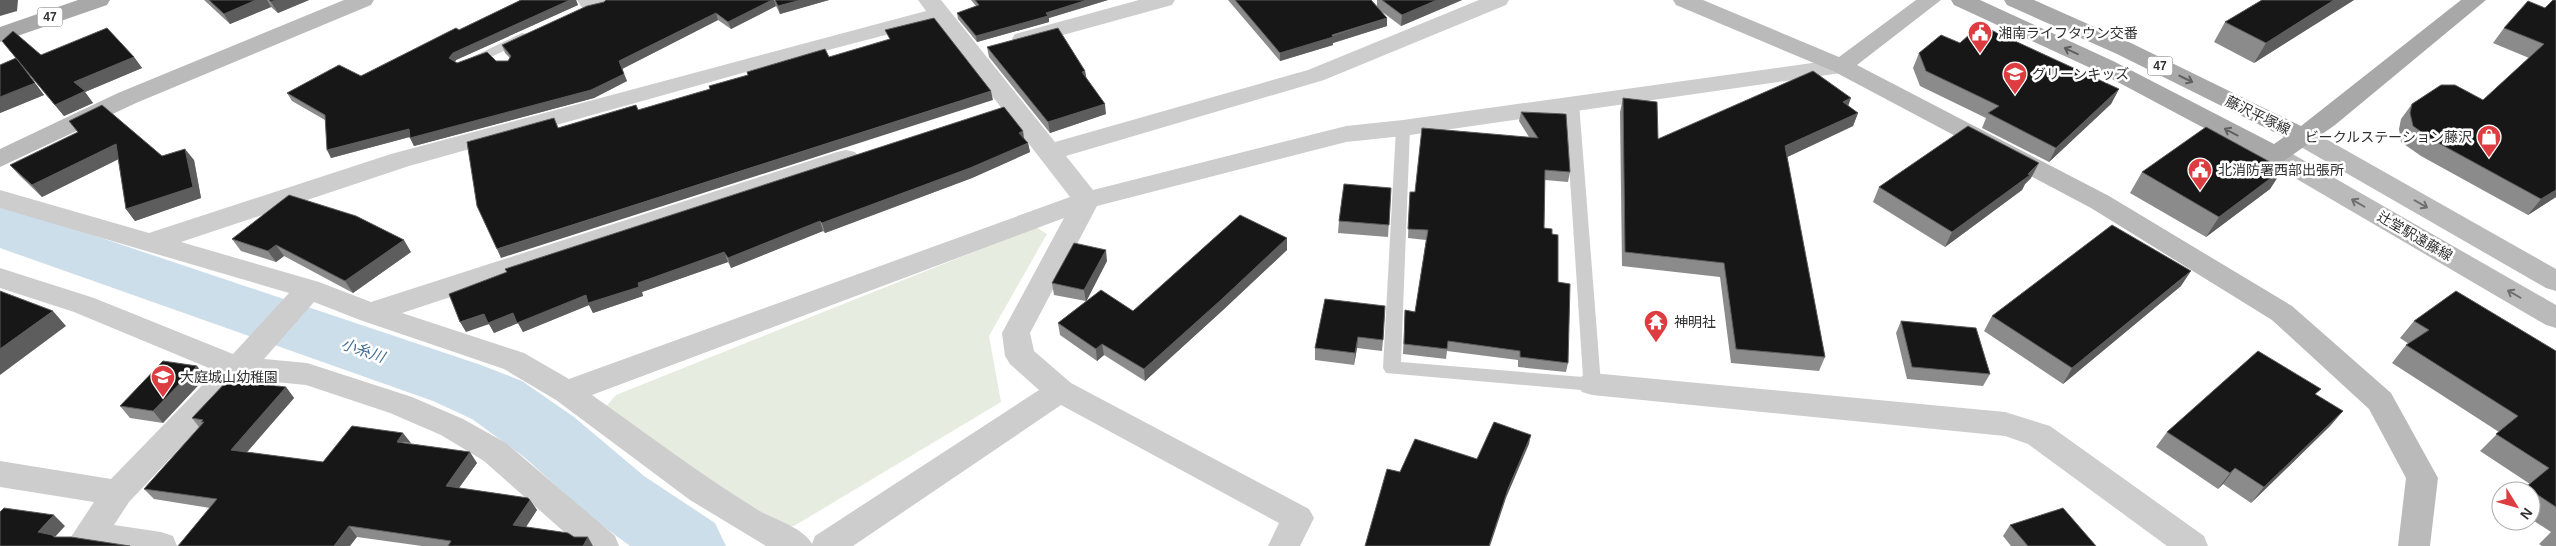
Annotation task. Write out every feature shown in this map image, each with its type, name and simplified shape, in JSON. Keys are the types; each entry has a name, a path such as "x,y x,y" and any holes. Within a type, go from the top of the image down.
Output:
{"main road":[{"name":"47","path":"0,35 99,0"},
{"name":"藤沢平塚線","path":"1962,0 2105,66 2274,155"},
{"name":"藤沢平塚線","path":"2015,0 2125,49 2303,137 2475,0"},
{"path":"2274,155 2303,137"}],"street":[{"path":"0,159 127,98 363,0"},
{"path":"987,49 1164,0"},
{"path":"1050,152 1316,75 1498,0"},
{"path":"1684,0 1841,66 2100,202 2282,313 2380,401 2422,478 2414,546"},
{"path":"567,392 1087,200 1346,134 1403,128 1841,66 1930,0"},
{"path":"148,243 400,160 763,60 934,7 987,49 1012,104 1087,200"},
{"path":"983,114 1012,104"},
{"path":"2303,137 2556,281"},
{"path":"370,313 870,150"},
{"name":"辻堂駅遠藤線","path":"2274,155 2556,318"},
{"path":"0,199 148,243 302,297 370,313 514,361 567,392 701,491 754,525 796,546"},
{"path":"1087,200 1016,333 1020,356 1060,391 1298,518 1284,546"},
{"path":"0,278 84,305 236,368 307,374 401,405 452,426 495,452 603,546"},
{"path":"85,541 118,493 262,342 302,297"},
{"path":"1592,384 2005,424 2039,435 2192,546"},
{"path":"827,546 1060,391"},
{"path":"0,474 118,493"},
{"path":"85,541 162,546"}],"lane":[{"path":"462,65 538,30"},
{"path":"494,51 506,64"},
{"path":"1403,128 1392,368 1592,384 1572,103"}],"shaded area":[{"path":"1036,227 1047,234 989,336 1001,402 794,526 772,525 604,409 616,395"}],"building":[{"path":"209,0 256,0 224,14"},
{"path":"521,0 570,0 453,53 449,58 457,63 487,52 496,61 508,61 511,56 502,45 587,6 606,0 772,0 728,22 716,13 619,61 624,74 591,90 410,138 409,129 327,150 325,115 287,93 339,65 361,76 456,28 459,30"},
{"path":"775,0 801,0 778,6"},
{"path":"975,0 1087,0 1046,13 1048,16 976,36 957,13 979,5"},
{"path":"1235,0 1371,0 1387,18 1280,53"},
{"path":"1382,0 1437,0 1402,15"},
{"path":"2262,0 2334,0 2266,43 2225,22"},
{"path":"2553,0 2556,0 2556,190 2541,199 2433,140 2413,126 2410,113 2412,104 2441,85 2455,85 2483,100 2544,44 2504,28 2528,1 2545,8"},
{"path":"934,18 991,91 497,249 477,206 467,142 554,118 558,128 636,105 638,110 710,89 709,86 748,75 747,72 825,49 829,57 890,39 885,30"},
{"name":"グリーンキッズ","path":"1980,25 2119,89 2056,148 1988,113 1999,106 1926,71 1919,53 1941,35 1960,43"},
{"path":"107,28 134,57 74,82 85,91 55,105 2,41 13,31 41,55"},
{"path":"1058,28 1085,71 1082,72 1105,104 1048,122 987,47"},
{"path":"16,58 35,83 0,97 0,65"},
{"path":"1813,71 1851,98 1843,102 1858,113 1785,146 1825,357 1736,349 1724,263 1625,252 1623,98 1657,102 1658,139"},
{"path":"102,105 162,156 185,149 193,187 126,209 116,144 32,185 10,165 78,132 69,121"},
{"path":"1004,107 1023,131 1019,133 1028,143 970,168 822,223 820,221 728,258 724,252 638,283 639,287 588,303 586,295 517,323 513,313 488,323 484,314 460,322 449,294 507,272 505,269"},
{"path":"1521,112 1566,114 1570,172 1545,170 1544,228 1552,229 1552,234 1558,235 1558,282 1570,284 1568,363 1520,357 1520,351 1448,341 1447,349 1404,344 1405,310 1415,312 1428,230 1408,229 1410,192 1415,192 1422,128 1538,138"},
{"path":"1968,126 2039,163 2028,174 2030,175 1952,232 1879,187"},
{"path":"2206,127 2283,169 2219,217 2142,172"},
{"path":"1344,184 1391,188 1389,225 1339,221"},
{"path":"289,195 356,216 404,240 345,281 276,245 268,251 232,239"},
{"path":"1240,215 1287,238 1144,369 1102,344 1096,349 1058,323 1101,290 1133,311"},
{"path":"2112,225 2191,271 2072,368 1992,316"},
{"path":"1074,243 1106,250 1084,290 1052,283"},
{"path":"0,291 53,311 0,349"},
{"path":"2456,291 2556,351 2556,507 2541,497 2541,481 2533,481 2549,468 2496,434 2518,416 2406,345 2429,330 2414,321"},
{"path":"1325,299 1385,306 1383,340 1358,337 1355,353 1315,348"},
{"path":"1901,321 1976,328 1990,374 1912,367"},
{"path":"2258,351 2321,389 2315,394 2343,411 2264,487 2235,468 2230,473 2167,432"},
{"path":"163,361 197,366 153,411 120,406"},
{"path":"228,380 286,387 231,450 323,462 352,426 403,433 397,442 470,452 446,486 528,498 530,500 513,525 568,533 574,537 588,537 583,546 448,546 451,541 349,526 334,546 178,546 217,499 144,489 204,422 201,422 203,420 192,418"},
{"path":"1494,422 1531,435 1508,489 1489,546 1365,546 1387,469 1400,472 1415,439 1477,459"},
{"path":"4,508 54,515 38,532 54,537 71,537 130,546 0,546 0,512"},
{"path":"2063,508 2096,546 2028,546 2010,525"}],"waterway":[{"name":"小糸川","path":"0,225 457,383 497,400 549,437 618,497 688,546"}],"place":[{"name":"湘南ライフタウン交番","path":"1980,54"},
{"name":"グリーンキッズ","path":"2015,95"},
{"name":"ビークルステーション藤沢","path":"2489,158"},
{"name":"北消防署西部出張所","path":"2200,191"},
{"name":"神明社","path":"1656,343"},
{"name":"大庭城山幼稚園","path":"163,398"}]}
